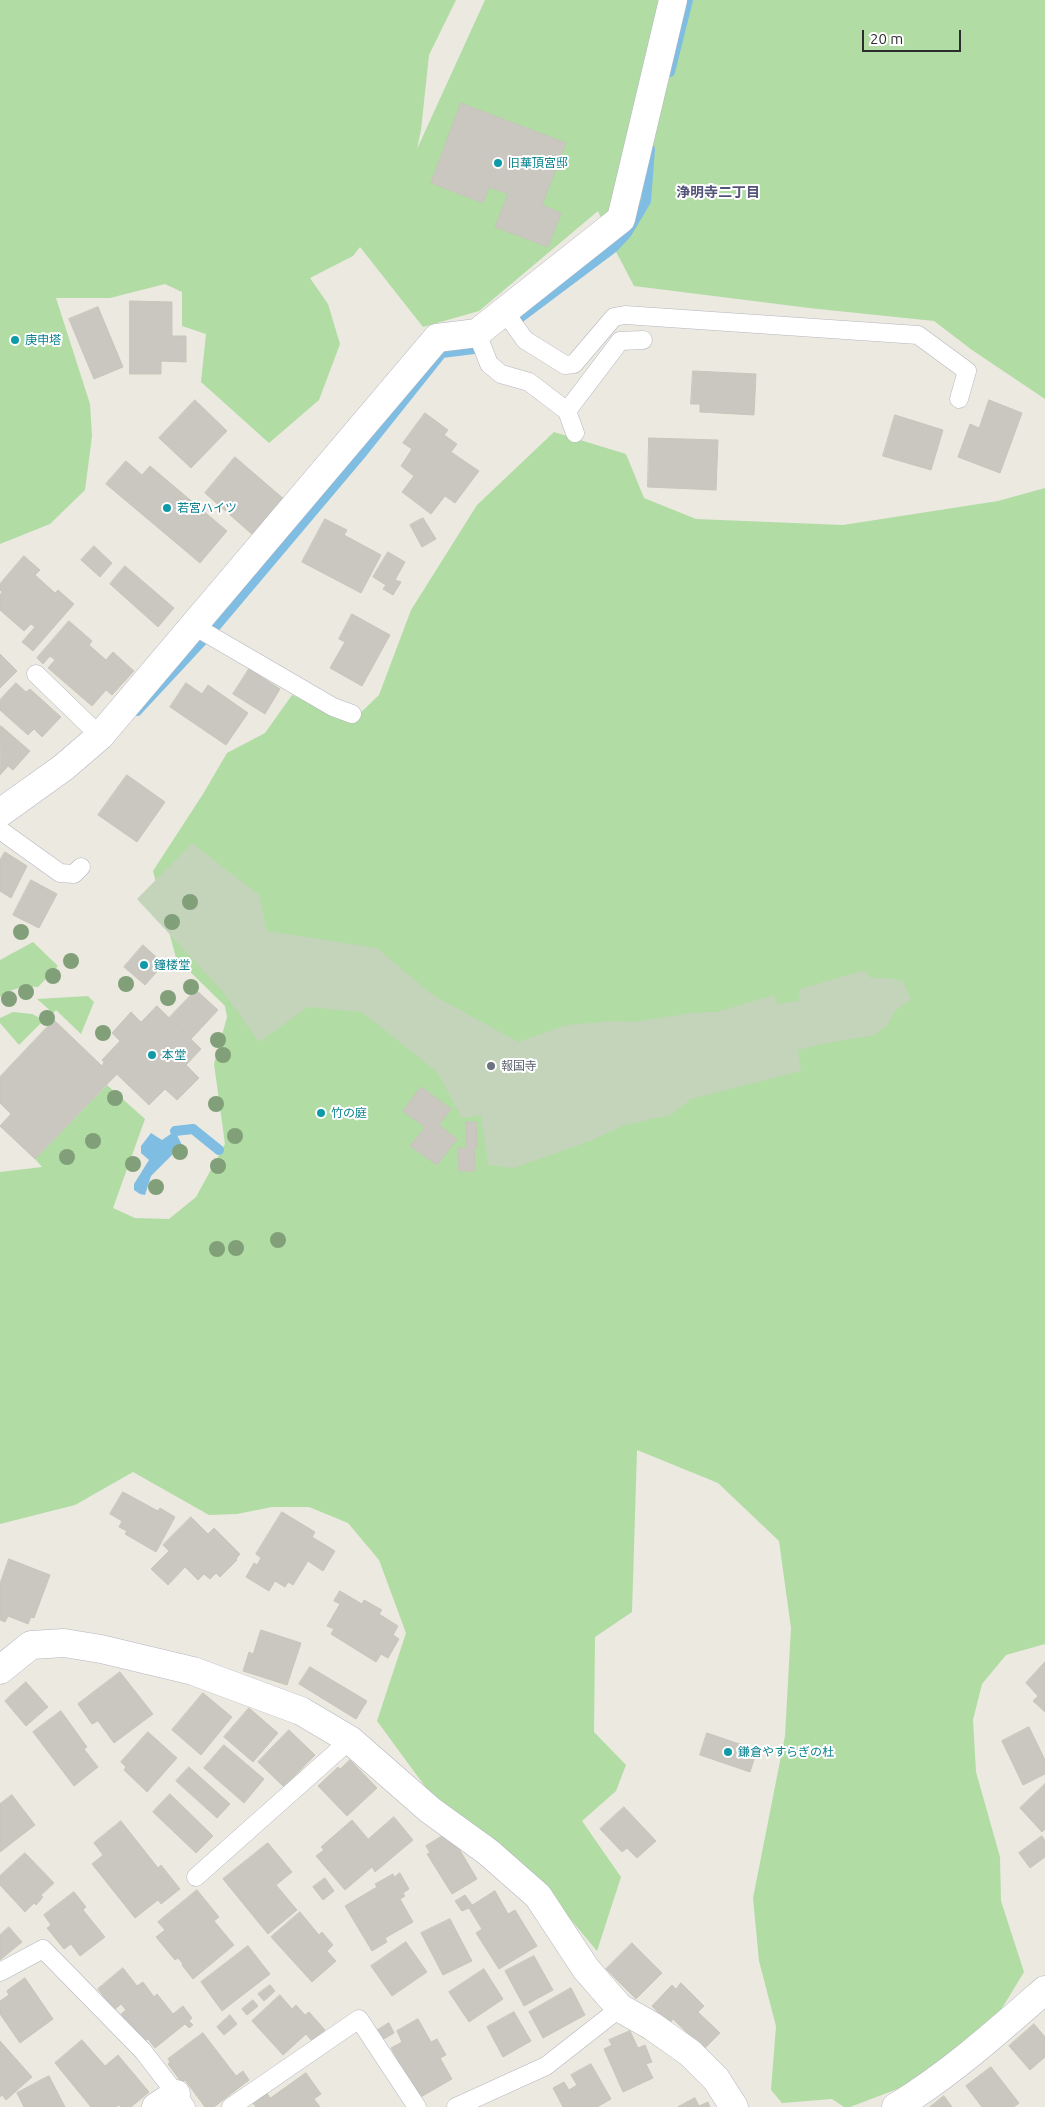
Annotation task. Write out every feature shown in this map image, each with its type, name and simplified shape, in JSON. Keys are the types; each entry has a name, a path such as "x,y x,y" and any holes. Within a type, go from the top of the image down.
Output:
{"street":[{"path":"4,804 64,767 100,736 437,338 477,333 621,219 673,0"},
{"path":"0,1670 31,1645 64,1643 101,1649 193,1671 258,1694 302,1712 350,1740 430,1810 488,1852 538,1896 586,1969 620,2008 652,2026 690,2053 716,2079 734,2107"},
{"path":"896,2107 928,2087 998,2031 1045,1990"}],"lane":[{"path":"504,311 526,340 565,364 574,364 614,317 624,315 918,335 967,371 959,399"},
{"path":"477,333 489,364 501,374 530,382 567,411 575,433"},
{"path":"567,411 620,341 642,340"},
{"path":"194,626 333,707 352,714"},
{"path":"36,674 100,736"},
{"path":"0,830 21,853 60,873 74,874 81,867"},
{"path":"196,1877 350,1740"},
{"path":"0,1972 43,1949 143,2051 173,2103"},
{"path":"456,2107 546,2066 620,2008"},
{"path":"231,2107 359,2019 417,2107"}],"green space":[{"path":"0,0 456,0 429,55 421,130 417,149 485,0 1045,0 1045,399 972,350 934,321 809,308 634,286 612,244 598,211 479,311 423,327 360,247 353,256 310,278 328,304 340,344 319,400 269,443 201,382 206,334 182,326 182,292 165,284 110,298 56,298 90,404 92,436 85,490 50,524 0,544"},
{"path":"554,432 626,454 644,498 696,519 843,525 998,501 1045,488 1045,1644 1006,1655 982,1684 973,1720 976,1772 1000,1857 1001,1901 1024,1972 990,2028 916,2082 850,2107 844,2107 832,2099 782,2103 771,2090 776,2026 759,1961 753,1898 785,1736 791,1628 779,1541 718,1483 637,1450 632,1612 595,1637 594,1732 626,1765 616,1791 582,1821 621,1877 597,1951 541,1884 492,1837 432,1796 377,1721 406,1633 379,1560 348,1523 309,1507 272,1507 237,1514 209,1515 133,1472 75,1505 0,1524 0,1172 42,1167 35,1159 107,1085 145,1119 113,1208 135,1218 169,1219 196,1197 225,1144 214,1064 227,1017 225,1006 176,958 153,871 227,753 265,733 292,695 352,721 379,695 411,610 477,505"},
{"path":"192,843 259,895 267,931 377,948 431,994 518,1042 567,1025 613,1021 633,1022 692,1013 716,1012 774,995 778,1004 798,1001 800,989 865,970 871,978 903,981 911,1000 896,1010 888,1024 875,1035 798,1050 801,1071 691,1099 671,1115 625,1125 590,1141 514,1168 488,1165 481,1115 462,1118 437,1072 362,1012 308,1007 259,1042 224,993 137,899"},
{"path":"33,942 58,966 38,987 18,988 0,997 0,960"},
{"path":"88,996 94,1002 81,1034 56,1010 53,1013 37,999"},
{"path":"13,1012 32,1014 44,1020 19,1045 0,1023 0,1018"}],"water":[{"path":"175,1131 182,1145 151,1176 145,1195 140,1194 134,1190 134,1184 149,1160 141,1153 141,1146 151,1133 162,1140"}],"building":[{"name":"旧華頂宮邸","path":"461,103 566,143 542,205 561,213 548,247 495,227 508,194 489,187 483,203 431,183"},
{"path":"130,301 172,302 172,336 186,336 186,362 161,361 161,374 130,374"},
{"path":"98,307 123,367 94,379 69,319"},
{"path":"693,371 756,374 754,415 700,412 700,404 691,404"},
{"path":"195,400 227,431 191,468 159,438"},
{"path":"989,400 1022,413 1000,473 958,457 970,424 979,428"},
{"path":"425,413 448,430 444,435 457,444 451,452 479,471 455,503 445,496 431,514 402,492 414,476 401,466 412,449 403,443"},
{"path":"895,415 943,430 931,470 883,456"},
{"path":"649,438 718,440 716,490 648,487"},
{"path":"235,457 285,500 254,536 205,493"},
{"name":"若宮ハイツ","path":"126,461 142,475 150,466 227,531 200,563 106,484"},
{"path":"423,518 436,539 422,547 410,525"},
{"path":"325,519 347,530 344,535 381,555 361,593 302,562"},
{"path":"94,546 112,563 100,577 81,560"},
{"path":"388,552 405,562 395,580 401,582 393,595 383,589 386,585 373,577"},
{"path":"24,556 40,570 35,575 55,593 58,590 74,604 33,651 22,642 35,627 31,624 24,631 0,610 0,595 2,592 0,584"},
{"path":"125,566 174,608 158,627 110,584"},
{"path":"352,614 390,635 362,686 330,668 345,642 339,639"},
{"path":"69,621 92,641 89,645 106,660 113,652 134,671 112,695 106,690 92,706 48,668 55,660 50,656 43,664 37,658"},
{"path":"0,654 17,671 0,688"},
{"path":"249,669 280,689 265,714 233,694"},
{"path":"16,683 26,692 30,689 61,717 42,737 34,729 28,735 0,710 0,700"},
{"path":"186,683 202,694 208,685 248,713 226,745 170,707"},
{"path":"1,726 30,751 13,770 8,766 0,775"},
{"path":"127,775 165,802 137,842 98,815"},
{"path":"5,852 27,866 11,898 0,891 0,860"},
{"path":"31,880 57,894 39,928 13,915"},
{"name":"鐘楼堂","path":"143,945 164,964 145,985 124,967"},
{"path":"196,990 218,1010 191,1039 169,1018"},
{"name":"本堂","path":"157,1006 201,1049 186,1065 199,1078 177,1100 165,1089 149,1105 102,1060 120,1041 112,1033 131,1012 141,1022"},
{"path":"54,1020 102,1066 104,1062 117,1074 35,1159 0,1126 11,1114 0,1103 0,1077"},
{"path":"421,1087 451,1109 439,1125 457,1139 437,1165 410,1146 425,1127 403,1111"},
{"path":"466,1122 476,1122 477,1148 474,1148 475,1171 459,1171 458,1148 466,1148"},
{"path":"123,1492 158,1511 160,1508 175,1517 156,1552 125,1534 127,1531 119,1527 122,1521 110,1514"},
{"path":"282,1512 315,1532 312,1537 335,1551 323,1571 308,1561 293,1585 288,1582 285,1587 275,1581 269,1591 246,1577 254,1563 257,1565 261,1558 256,1554"},
{"path":"191,1517 208,1534 214,1528 240,1554 237,1560 220,1577 216,1573 210,1579 204,1574 198,1580 185,1567 168,1585 151,1569 169,1551 163,1545"},
{"path":"9,1559 50,1575 34,1618 31,1617 28,1624 8,1616 5,1622 0,1620 0,1584"},
{"path":"340,1591 362,1604 364,1600 382,1610 379,1614 398,1626 393,1635 399,1639 388,1658 381,1654 376,1662 331,1634 334,1629 327,1626 340,1604 334,1601"},
{"path":"261,1630 301,1643 287,1685 243,1671 249,1652 253,1654"},
{"path":"1045,1662 1045,1712 1033,1701 1038,1696 1026,1683"},
{"path":"310,1667 367,1701 356,1719 299,1684"},
{"path":"120,1672 153,1714 114,1743 98,1721 92,1724 78,1704"},
{"path":"26,1682 48,1707 26,1726 5,1701"},
{"path":"203,1693 232,1717 201,1755 172,1730"},
{"path":"249,1708 278,1733 253,1762 224,1737"},
{"path":"61,1711 87,1747 84,1749 98,1767 74,1786 33,1732"},
{"path":"1029,1727 1045,1760 1045,1774 1023,1785 1002,1741"},
{"path":"289,1730 315,1755 284,1787 258,1762"},
{"path":"148,1732 177,1758 147,1792 124,1770 126,1767 121,1762"},
{"name":"鎌倉やすらぎの杜","path":"707,1733 757,1750 750,1772 700,1755"},
{"path":"224,1745 264,1779 244,1803 204,1768"},
{"path":"350,1760 377,1788 347,1816 318,1786 338,1767 340,1769"},
{"path":"189,1767 230,1804 217,1818 176,1781"},
{"path":"1045,1784 1045,1829 1042,1832 1020,1808"},
{"path":"170,1794 213,1836 196,1853 153,1812"},
{"path":"12,1795 35,1825 0,1852 0,1804"},
{"path":"624,1807 656,1841 637,1858 627,1848 622,1852 600,1829"},
{"path":"394,1817 413,1840 375,1872 372,1867 345,1890 316,1856 324,1850 321,1847 352,1820 368,1839"},
{"path":"121,1821 158,1868 161,1865 180,1889 161,1904 158,1900 135,1918 92,1864 103,1855 94,1843"},
{"path":"449,1832 477,1879 452,1894 427,1854 430,1853 426,1846"},
{"path":"1042,1836 1045,1841 1045,1857 1030,1868 1019,1853"},
{"path":"268,1843 292,1872 276,1885 297,1910 268,1934 223,1879"},
{"path":"25,1853 54,1883 41,1895 43,1897 36,1905 34,1903 25,1912 0,1885 0,1876"},
{"path":"400,1873 409,1889 403,1893 405,1896 400,1899 413,1922 385,1938 387,1942 372,1951 345,1906 377,1887 375,1884 393,1874 394,1877"},
{"path":"325,1878 334,1891 323,1900 313,1887"},
{"path":"197,1890 219,1917 214,1921 234,1945 193,1979 178,1958 175,1960 156,1937 165,1930 158,1922"},
{"path":"495,1891 508,1914 515,1910 537,1946 499,1969 476,1933 482,1929 469,1908 462,1911 455,1901 465,1895 472,1905"},
{"path":"74,1892 86,1907 83,1910 105,1937 80,1956 71,1944 64,1949 47,1928 51,1925 44,1915"},
{"path":"300,1912 319,1935 322,1932 333,1945 327,1951 336,1961 312,1982 271,1937"},
{"path":"450,1919 472,1961 443,1975 421,1933"},
{"path":"9,1927 22,1942 0,1960 0,1935"},
{"path":"406,1942 427,1972 392,1996 371,1966"},
{"path":"632,1943 662,1973 636,1999 606,1969"},
{"path":"248,1946 270,1974 222,2011 201,1982"},
{"path":"534,1956 553,1990 524,2006 505,1971"},
{"path":"123,1968 137,1986 143,1982 154,1997 157,1994 173,2014 183,2006 192,2018 189,2021 193,2025 189,2028 185,2024 155,2048 148,2039 143,2042 121,2014 126,2010 121,2004 114,2010 98,1989"},
{"path":"484,1969 503,1999 469,2022 449,1992"},
{"path":"25,1978 53,2019 20,2043 0,2014 0,2001 9,1995 7,1991"},
{"path":"681,1983 704,2006 698,2012 720,2033 704,2049 673,2019 669,2024 652,2006 672,1985 676,1989"},
{"path":"270,1985 275,1991 264,2001 258,1994"},
{"path":"571,1988 585,2015 543,2038 529,2012"},
{"path":"280,1995 292,2009 296,2005 305,2015 309,2012 325,2030 312,2041 306,2034 283,2055 252,2021"},
{"path":"253,2000 258,2006 247,2015 242,2009"},
{"path":"514,2012 531,2041 503,2057 487,2027"},
{"path":"230,2015 237,2024 224,2035 217,2027"},
{"path":"418,2019 431,2042 437,2039 446,2055 440,2058 452,2079 419,2098 391,2048 402,2042 397,2031"},
{"path":"389,2023 394,2033 382,2040 376,2031"},
{"path":"1034,2024 1045,2037 1045,2057 1030,2070 1009,2046"},
{"path":"630,2031 638,2048 645,2045 652,2062 646,2064 653,2078 623,2092 604,2049 612,2045 609,2040"},
{"path":"203,2033 236,2076 243,2071 249,2080 214,2107 205,2107 185,2080 182,2083 168,2064 170,2062 168,2059"},
{"path":"82,2040 105,2066 118,2055 149,2092 131,2107 121,2107 119,2105 116,2107 91,2107 55,2063"},
{"path":"0,2041 32,2077 6,2100 2,2095 0,2097"},
{"path":"591,2064 611,2099 597,2107 563,2107 553,2088 564,2082 569,2090 577,2085 571,2075"},
{"path":"991,2067 1019,2103 1014,2107 982,2107 966,2086"},
{"path":"306,2073 321,2094 314,2099 320,2107 256,2107 251,2101 265,2090 270,2098"},
{"path":"49,2076 65,2107 24,2107 17,2093"},
{"path":"944,2096 952,2107 930,2107"},
{"path":"695,2098 699,2106 708,2102 710,2107 678,2107"}],"waterway":[{"path":"670,72 688,0"},
{"path":"509,326 613,248 627,233 646,201 650,149"},
{"path":"137,711 217,625 363,452 442,353 474,349 485,343"},
{"path":"175,1131 193,1129 219,1150"}],"place":[{"name":"旧華頂宮邸","path":"498,163"},
{"name":"庚申塔","path":"15,340"},
{"name":"若宮ハイツ","path":"167,508"},
{"name":"鐘楼堂","path":"144,965"},
{"name":"本堂","path":"152,1055"},
{"name":"報国寺","path":"491,1066"},
{"name":"竹の庭","path":"321,1113"},
{"name":"鎌倉やすらぎの杜","path":"728,1752"}],"district":[{"name":"浄明寺二丁目","path":"718,192"}]}
